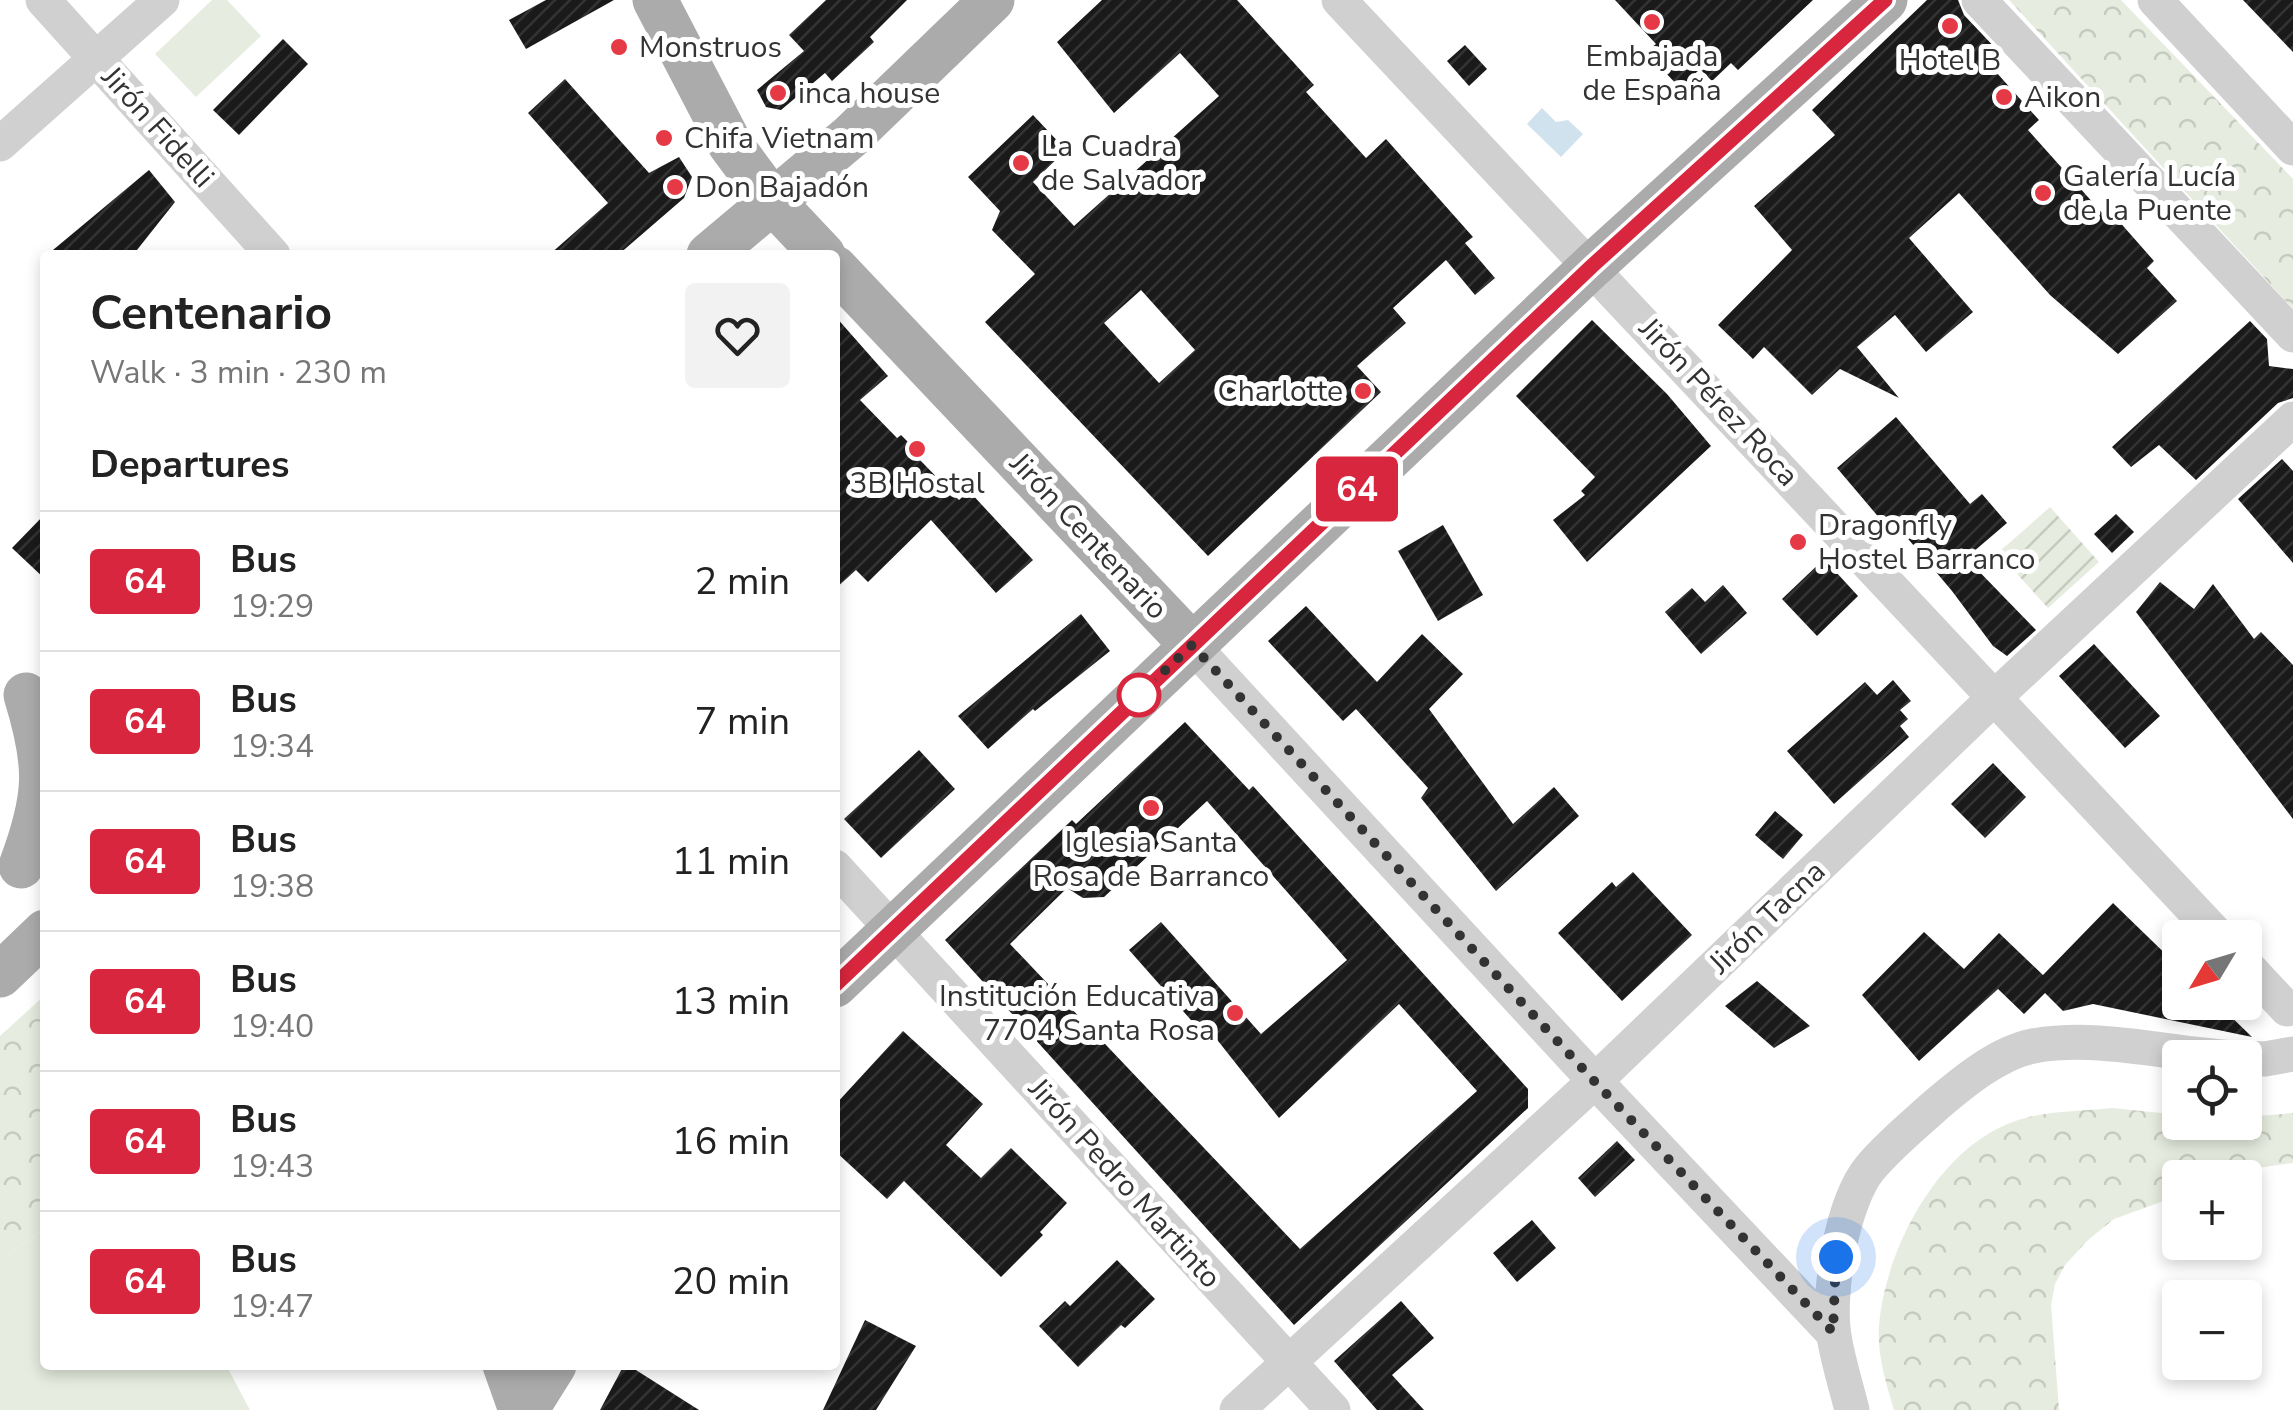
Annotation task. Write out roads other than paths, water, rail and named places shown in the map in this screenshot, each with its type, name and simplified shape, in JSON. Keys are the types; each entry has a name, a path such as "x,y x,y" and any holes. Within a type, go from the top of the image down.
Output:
{"main road":[{"path":"655,0 730,144 774,202 802,248"},
{"path":"715,250 851,136 992,0"},
{"path":"840,980 1592,266 1885,0"},
{"name":"Jirón Centenario","path":"840,273 1192,645"},
{"path":"32,701 40,740"},
{"path":"22,866 40,804"},
{"path":"507,1370 523,1410"},
{"path":"523,1410 551,1370"}],"street":[{"name":"Jirón Fidelli","path":"44,0 269,250"},
{"path":"0,144 162,0"},
{"name":"Jirón Pérez Roca","path":"1339,0 2203,920"},
{"path":"1979,0 2293,335"},
{"path":"2154,0 2293,148"},
{"name":"Jirón Tacna","path":"1237,1410 1595,1082 2293,419"},
{"name":"Jirón Centenario","path":"1192,645 1595,1082 1833,1332"},
{"name":"Jirón Pedro Martinto","path":"840,872 1333,1410"},
{"path":"2262,981 2291,1010"},
{"path":"1852,1410 1833,1332 1836,1257 1848,1212 1867,1171 1948,1095 1992,1063 2029,1047 2070,1042 2162,1051"},
{"path":"2262,1056 2293,1054"}],"water":[{"path":"1542,108 1556,122 1568,120 1583,134 1561,157 1527,124"}],"place":[{"name":"Embajada de España","path":"1652,22"},
{"name":"Hotel B","path":"1950,26"},
{"name":"Monstruos","path":"619,47"},
{"name":"inca house","path":"778,93"},
{"name":"Aikon","path":"2004,97"},
{"name":"Chifa Vietnam","path":"664,138"},
{"name":"La Cuadra de Salvador","path":"1021,163"},
{"name":"Don Bajadón","path":"675,187"},
{"name":"Galería Lucía de la Puente","path":"2043,193"},
{"name":"Charlotte","path":"1363,391"},
{"name":"3B Hostal","path":"917,449"},
{"name":"Dragonfly Hostel Barranco","path":"1798,542"},
{"name":"Iglesia Santa Rosa de Barranco","path":"1151,808"},
{"name":"Institución Educativa 7704 Santa Rosa","path":"1235,1013"}]}
